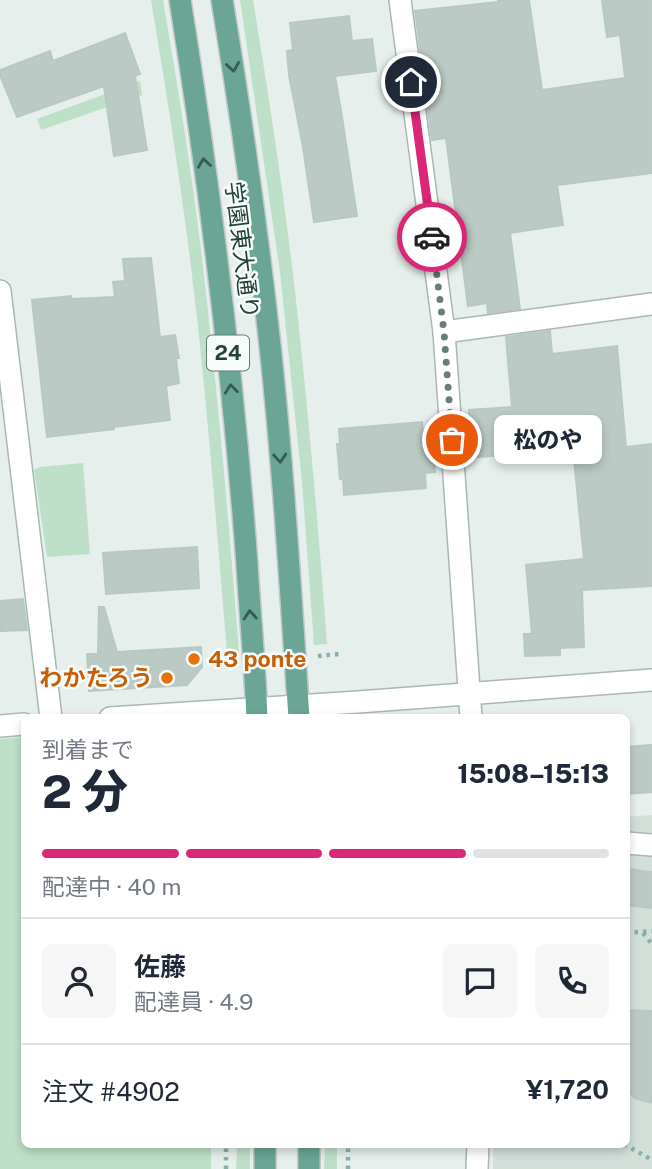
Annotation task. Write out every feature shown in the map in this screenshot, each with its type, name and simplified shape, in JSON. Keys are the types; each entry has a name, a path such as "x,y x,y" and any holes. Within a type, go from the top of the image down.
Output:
{"main road":[{"name":"学園東大通り","path":"180,0 223,308 242,502 257,713"},
{"name":"学園東大通り","path":"222,0 236,81 266,310 284,500 298,711"},
{"path":"265,1148 265,1169"},
{"path":"309,1148 309,1169"}],"street":[{"path":"400,0 430,301 444,332 471,714"},
{"path":"0,291 51,714"},
{"path":"444,332 652,304"},
{"path":"228,714 298,711 652,680"},
{"path":"0,726 21,724"},
{"path":"630,842 652,845"},
{"path":"477,1169 478,1148"}],"path":[{"path":"317,656 339,654"},
{"path":"630,933 652,931"},
{"path":"642,932 652,944"},
{"path":"630,1147 652,1160"},
{"path":"226,1148 226,1169"},
{"path":"348,1148 348,1169"}],"shaded area":[{"path":"652,815 652,1169 493,1169 493,1148 630,1148 630,817"}],"green space":[{"path":"151,0 163,0 195,200 218,411 239,652 227,653 197,315"},
{"path":"240,0 253,0 284,205 308,412 327,644 314,645 302,483 280,272"},
{"path":"140,81 142,95 41,130 37,119"},
{"path":"83,463 90,554 47,557 34,470 40,467"},
{"path":"21,737 21,1148 211,1148 211,1169 0,1169 0,739"},
{"path":"237,1148 250,1148 250,1169 236,1169"},
{"path":"325,1148 337,1148 337,1169 324,1169"}],"building":[{"path":"498,0 529,0 542,90 625,78 620,35 607,37 602,0 652,0 652,173 557,185 563,225 510,233 520,309 488,313 487,303 468,306 446,138 432,140 415,11"},
{"path":"349,16 352,41 372,39 376,71 335,76 357,216 314,222 289,75 287,51 293,50 290,23"},
{"path":"125,33 140,74 135,76 147,150 114,156 104,86 17,117 0,70 50,51 53,61"},
{"path":"151,258 160,337 175,335 179,358 176,358 179,383 166,386 170,420 47,437 32,300 71,296 71,299 115,297 113,282 125,281 123,259"},
{"path":"550,331 552,354 617,346 626,447 652,444 652,586 582,590 584,647 560,648 560,655 525,656 524,634 532,634 526,565 584,559 573,450 466,458 464,430 470,430 469,410 512,407 506,337"},
{"path":"422,422 423,434 438,433 440,460 434,461 435,472 425,473 426,488 344,495 337,444 340,444 339,429"},
{"path":"197,547 199,588 106,594 103,553"},
{"path":"23,599 27,630 0,631 0,601"},
{"path":"99,607 104,607 117,652 201,647 202,667 187,685 89,691 87,654 98,654"},
{"path":"652,745 652,792 630,794 630,747"},
{"path":"630,869 652,872 652,908 630,905"},
{"path":"630,1010 652,1011 652,1103 635,1098 630,1092"}],"way so far":[{"path":"432,237 444,332 452,440"}],"place":[{"name":"松のや","path":"452,440"},
{"name":"43 ponte","path":"194,659"},
{"name":"わかたろう","path":"167,678"}],"route":[{"path":"411,82 432,237"}]}
